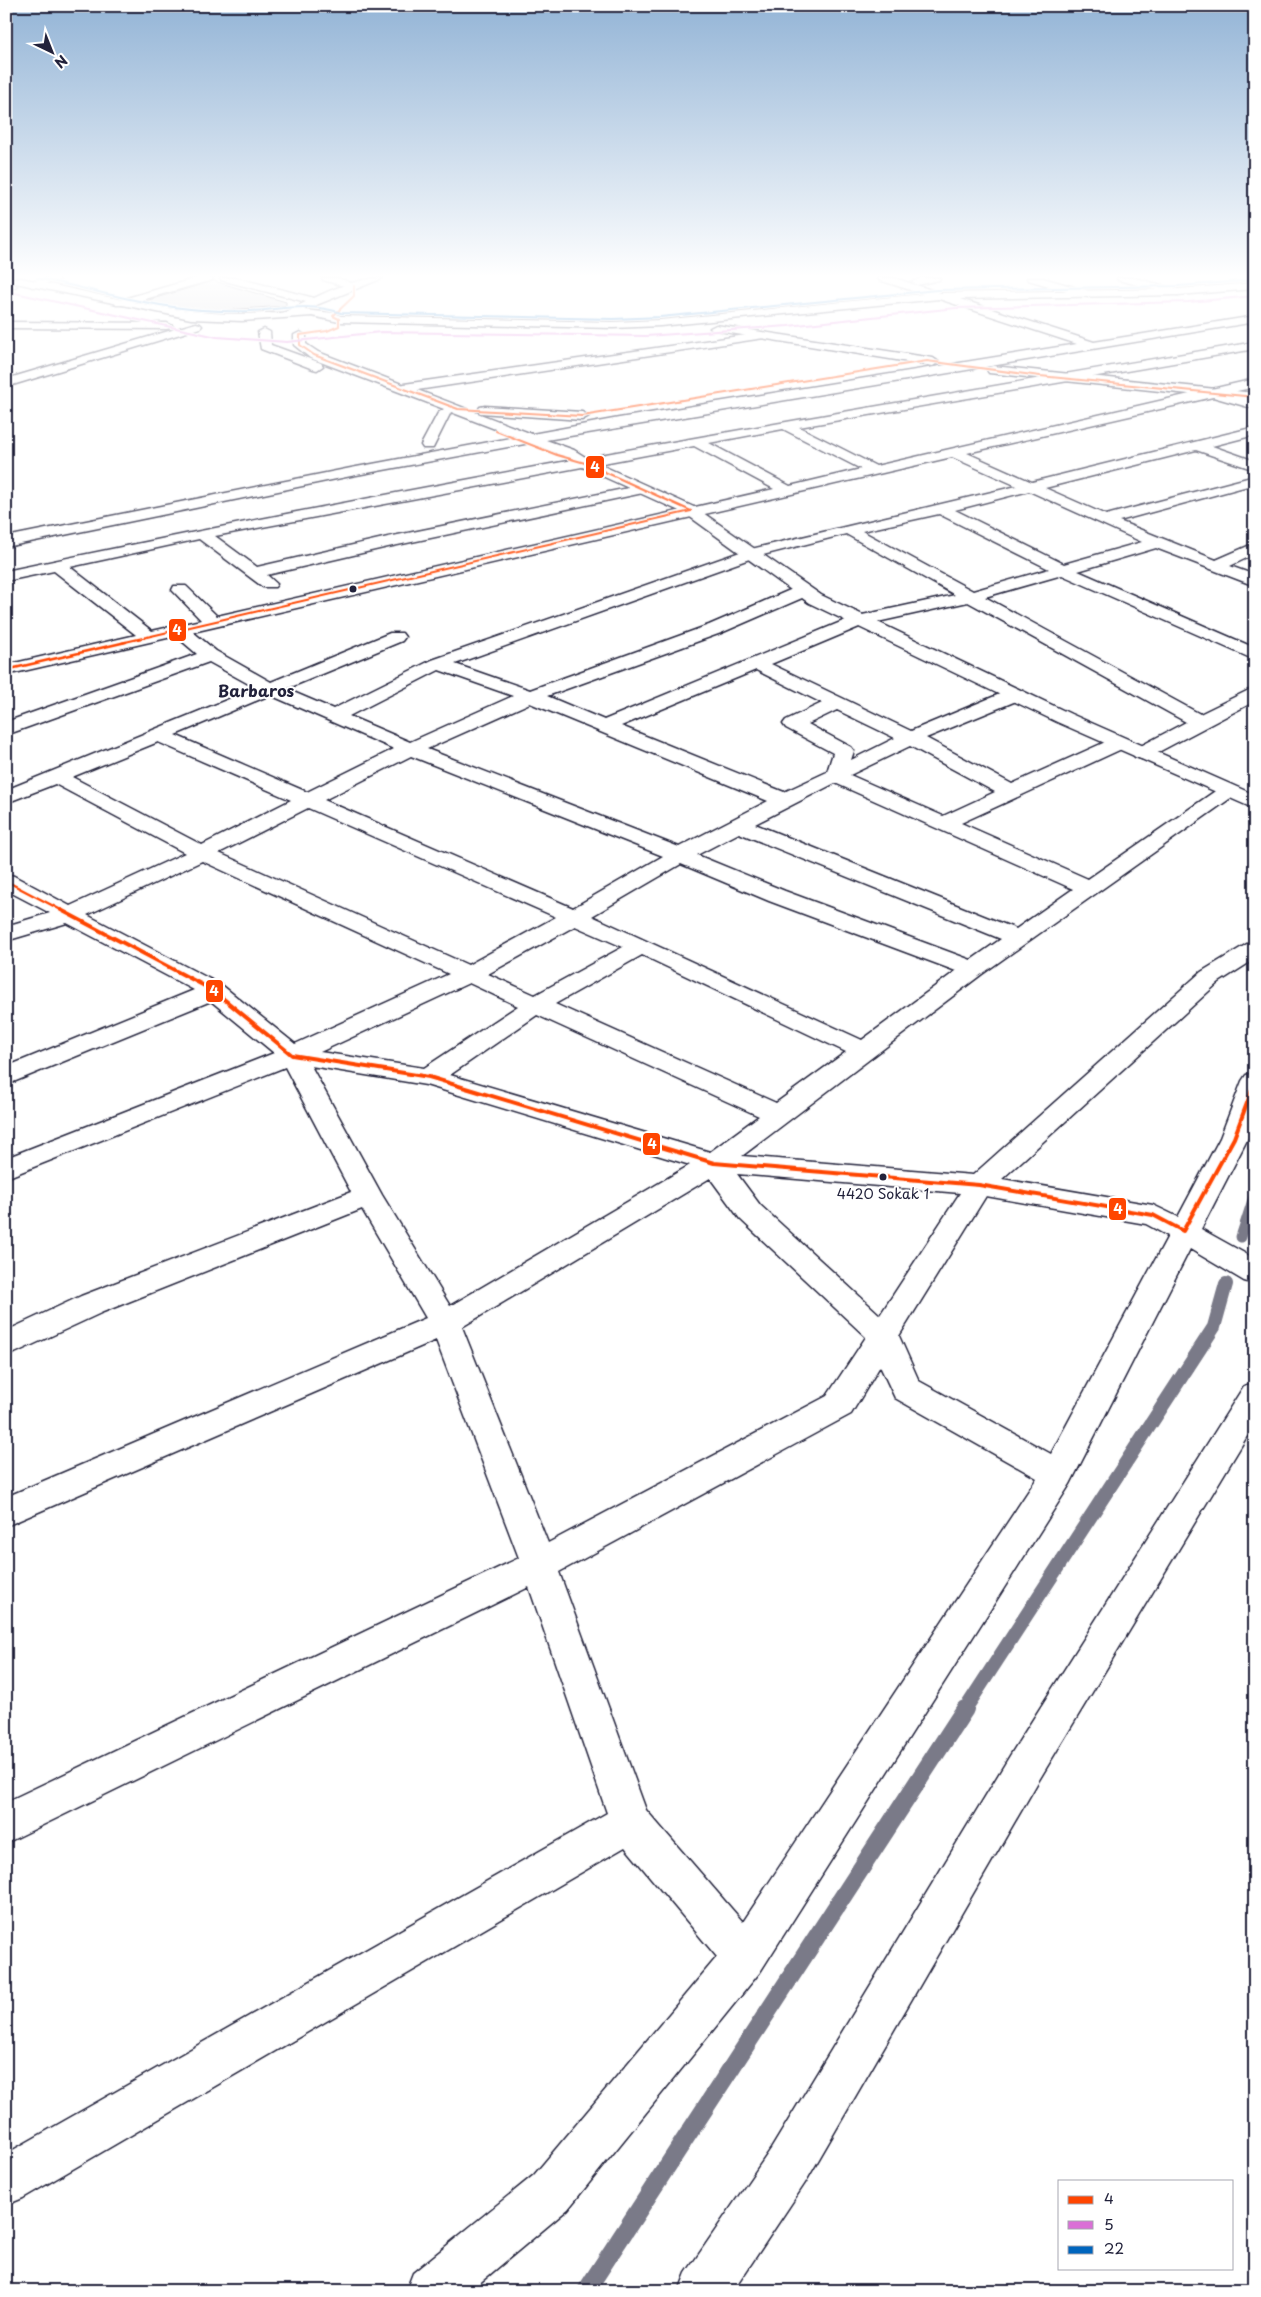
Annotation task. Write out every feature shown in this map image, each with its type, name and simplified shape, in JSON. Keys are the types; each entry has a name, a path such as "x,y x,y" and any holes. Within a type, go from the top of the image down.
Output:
{"street":[{"path":"369,385 494,430 569,453 585,463 691,511 803,591 859,621 1118,743 1255,803"},
{"path":"396,385 458,409 494,430 775,385"},
{"path":"404,388 423,385"},
{"path":"6,542 341,474 527,439 845,385"},
{"path":"6,576 202,534 785,425 1020,385"},
{"path":"1140,385 1255,397"},
{"path":"7,669 1239,385"},
{"path":"1213,392 1255,405"},
{"path":"458,409 582,416"},
{"path":"428,445 445,413"},
{"path":"785,425 873,470"},
{"path":"334,716 438,664 749,554 848,529 941,509 1255,431"},
{"path":"163,495 456,439"},
{"path":"696,442 787,490"},
{"path":"1196,445 1255,466"},
{"path":"953,452 1157,543 1255,581"},
{"path":"1104,520 1255,480"},
{"path":"253,573 388,542 643,490"},
{"path":"352,506 364,518"},
{"path":"941,509 1063,570 1255,655"},
{"path":"848,529 1200,722"},
{"path":"376,530 419,574"},
{"path":"202,534 295,602"},
{"path":"603,727 859,621 972,596 1157,543"},
{"path":"1217,566 1255,548"},
{"path":"57,565 149,637"},
{"path":"180,590 213,622"},
{"path":"6,934 68,915 202,853 410,749 530,696 715,629 803,591"},
{"path":"178,629 210,655 271,689 410,749 613,827 777,896 974,969"},
{"path":"6,797 396,637"},
{"path":"6,729 210,655"},
{"path":"755,663 910,738 1011,792"},
{"path":"438,664 530,696 785,800"},
{"path":"1142,753 1255,693"},
{"path":"6,1169 292,1055 469,974 574,917 680,855 785,800 910,738 1014,694"},
{"path":"835,776 844,750 794,724 837,703"},
{"path":"159,735 641,946 865,1051"},
{"path":"942,824 1118,743"},
{"path":"835,776 1090,888"},
{"path":"56,777 202,853 779,1115"},
{"path":"6,1512 445,1323 714,1163 974,969 1228,791"},
{"path":"738,825 1018,938"},
{"path":"6,881 214,991 292,1055 368,1196 445,1323 539,1565 630,1822 745,1957"},
{"path":"429,1077 535,1005 641,946"},
{"path":"6,1823 539,1565 839,1405 979,1185 1210,977 1255,949"},
{"path":"6,1076 214,991"},
{"path":"292,1055 429,1077 714,1163 979,1185 1153,1215 1255,1273"},
{"path":"431,2291 551,2192 745,1957 1058,1474 1183,1231 1234,1138 1255,1081"},
{"path":"714,1163 750,1212 883,1335 906,1389 1058,1474"},
{"path":"6,1345 92,1304 368,1196"},
{"path":"704,2291 788,2166 1025,1767 1255,1395"},
{"path":"6,2181 630,1822"}],"waterway":[{"path":"1241,1237 1255,1194"},
{"path":"964,1711 1214,1327 1226,1284"},
{"path":"586,2291 965,1709"}],"transit line":[{"name":"4","path":"395,385 458,409 582,416 775,385"},
{"name":"4","path":"1134,385 1255,397"},
{"name":"4","path":"496,431 557,455 585,463 691,511"},
{"name":"4","path":"6,670 691,511"},
{"name":"4","path":"6,881 214,991 292,1055 429,1077 714,1163 979,1185 1153,1215 1183,1231 1234,1138 1255,1082"}],"place":[{"name":"4420 Sokak 1","path":"883,1177"}],"district":[{"name":"Barbaros","path":"256,690"}]}
